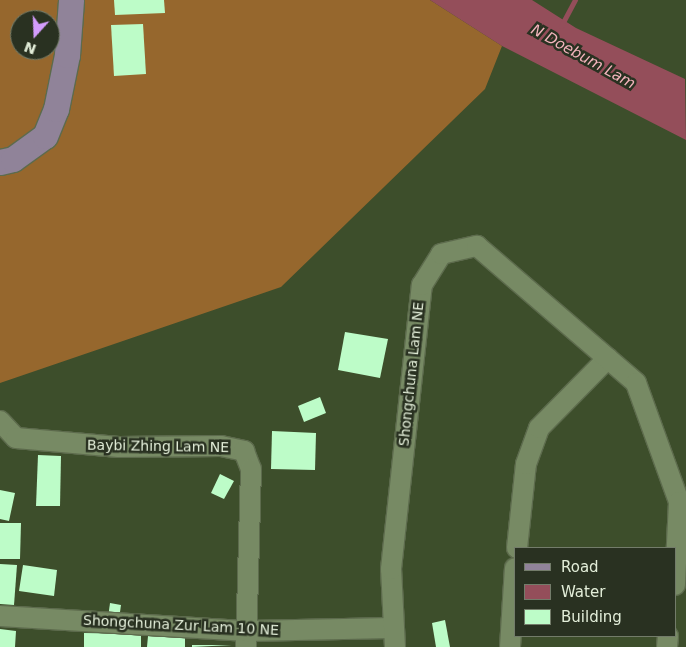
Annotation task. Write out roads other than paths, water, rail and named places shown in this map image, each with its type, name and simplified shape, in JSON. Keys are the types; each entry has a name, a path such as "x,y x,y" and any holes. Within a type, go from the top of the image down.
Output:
{"main road":[{"path":"0,162 13,159 45,136 56,110 67,55 71,0"}],"street":[{"name":"Shongchuna Lam NE","path":"393,637 391,570 415,327 422,285 441,254 477,246 608,358"},
{"path":"517,547 526,464 539,428 608,358 636,383 679,502 676,564"},
{"name":"Baybi Zhing Lam NE","path":"0,422 16,438 119,447 221,446 244,451 252,469 247,639"},
{"path":"510,647 514,584"},
{"name":"Shongchuna Zur Lam 10 NE","path":"0,616 247,639 393,637"}],"water":[{"name":"N Doebum Lam","path":"430,0 532,0 576,28 685,79 686,140 502,46"}],"waterway":[{"path":"561,26 575,0"}]}
